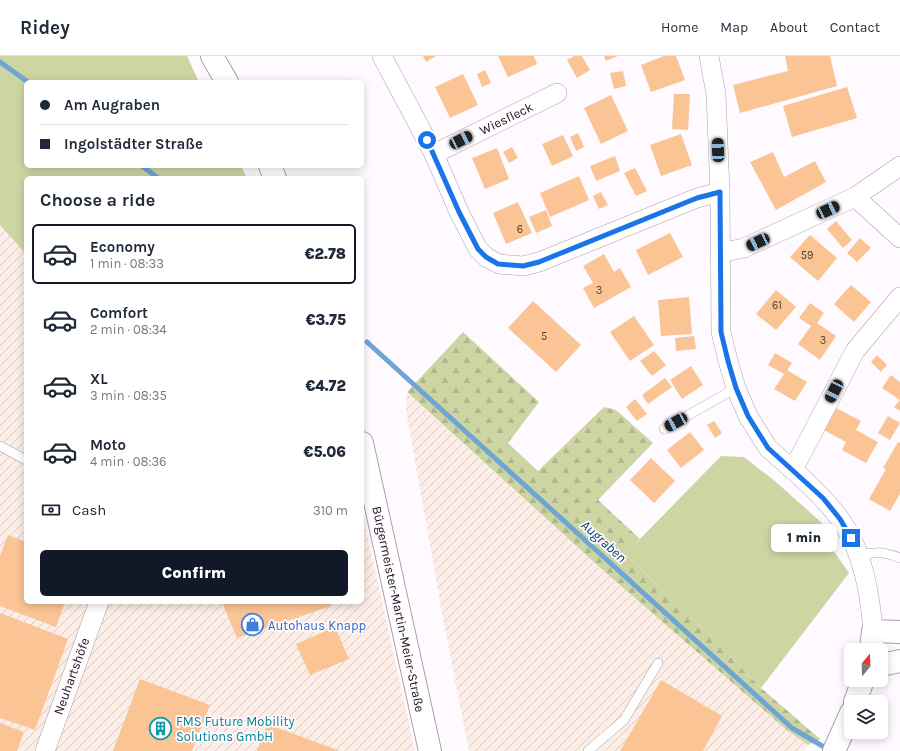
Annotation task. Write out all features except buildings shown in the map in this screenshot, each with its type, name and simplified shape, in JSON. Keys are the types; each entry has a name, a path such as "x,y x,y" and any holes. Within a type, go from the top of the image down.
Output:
{"street":[{"path":"212,56 226,80"},
{"path":"382,56 434,154 459,212 478,249 486,257 498,264 523,266 539,262 697,198 720,192"},
{"path":"709,56 716,94 720,192 721,332 736,388 748,416 768,448 823,498 840,519 851,538 866,581 871,605 872,641 900,632"},
{"name":"Wiesfleck","path":"434,154 557,93"},
{"path":"720,253 744,248 855,196 900,166"},
{"path":"855,196 900,238"},
{"path":"793,470 854,351 900,297"},
{"name":"Bürgermeister-Martin-Meier-Straße","path":"364,452 430,751"},
{"name":"Neuhartshöfe","path":"45,751 98,604"},
{"path":"888,664 900,661"},
{"path":"837,747 844,730"}],"lane":[{"path":"664,429 736,388"},
{"path":"0,446 24,459"},
{"path":"858,555 875,552 888,553 900,558"},
{"path":"588,751 624,720 658,663"}],"shaded area":[{"path":"0,225 24,252 24,604 364,604 364,520 415,751 0,751"},
{"path":"407,393 605,572 788,731 808,745 804,751 469,751 442,613 406,410"}],"green space":[{"path":"0,56 187,56 198,80 24,80 24,168 242,168 246,176 24,176 24,252 0,225"},
{"path":"463,332 539,402 508,443 538,471 604,407 616,410 653,443 598,500 640,539 626,555 710,635 761,688 820,739 808,745 788,731 605,572 407,392"},
{"path":"721,456 744,457 776,482 822,523 822,534 849,573 761,688 710,635 626,555"}],"waterway":[{"name":"Augraben","path":"0,62 25,80"},
{"name":"Augraben","path":"145,168 155,176"},
{"name":"Augraben","path":"367,342 792,728 829,750"}],"place":[{"name":"Autohaus Knapp","path":"253,625"},
{"name":"FMS Future Mobility Solutions GmbH","path":"161,728"}],"route":[{"path":"427,140 459,212 478,249 486,257 498,264 523,266 539,262 697,198 720,192 721,332 736,388 748,416 768,448 823,498 840,519 851,538"}]}
